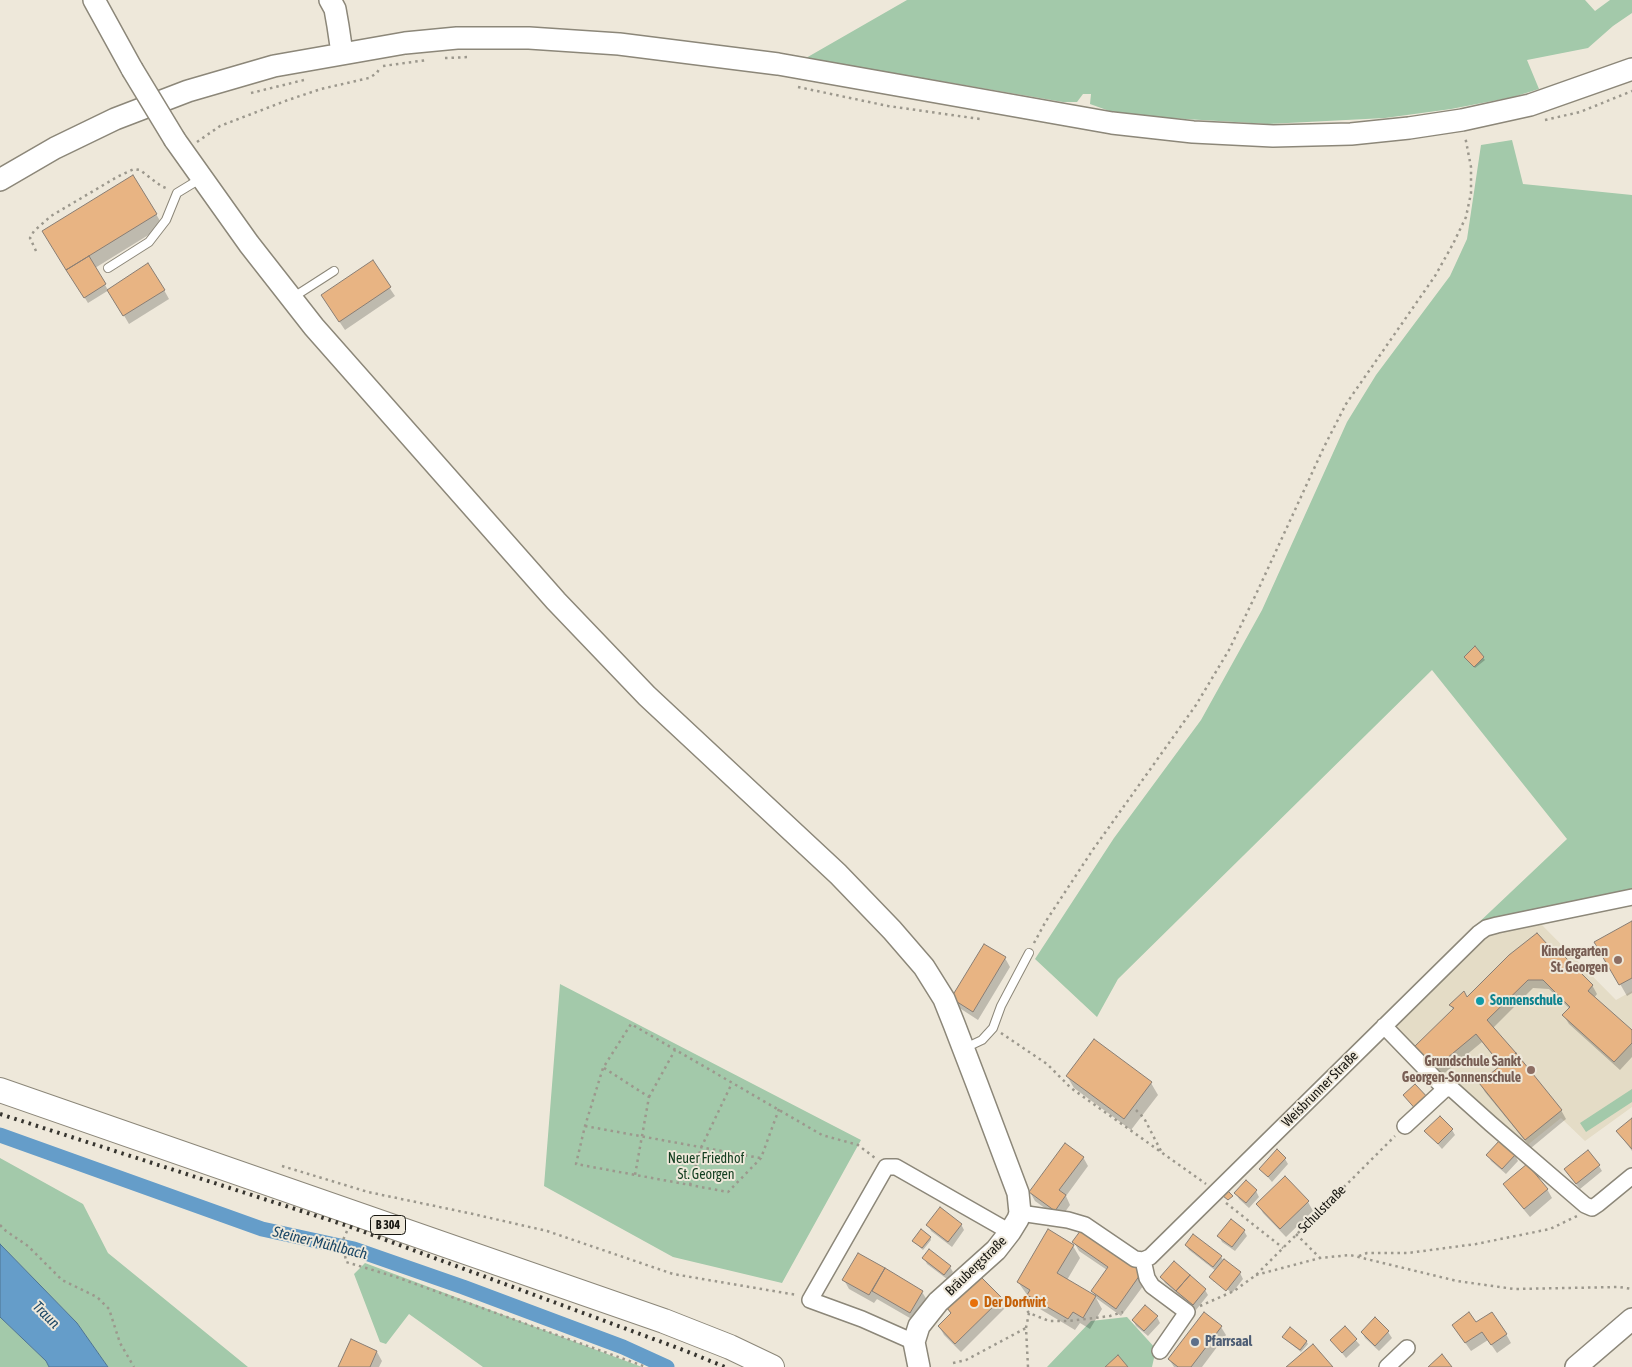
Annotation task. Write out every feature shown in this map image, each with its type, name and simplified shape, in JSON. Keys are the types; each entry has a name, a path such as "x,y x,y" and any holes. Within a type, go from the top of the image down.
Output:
{"main road":[{"name":"B 304","path":"0,1090 664,1321 730,1347 772,1367"}],"street":[{"path":"330,0 335,9 342,53"},
{"path":"100,2 132,69 179,146 248,244 314,328 592,640 678,726 800,837 892,930 919,961 944,1000 964,1048 1018,1193 1020,1213 1085,1224 1135,1259 1143,1260 1147,1278 1152,1286 1187,1312 1160,1351"},
{"path":"0,180 55,148 115,119 188,91 274,66 405,43 457,38 528,38 619,44 778,64 1112,123 1194,132 1273,136 1350,134 1409,128 1467,131 1530,105 1632,69"},
{"name":"Weisbrunner Straße","path":"1143,1260 1159,1250 1479,933 1486,928 1632,897"},
{"path":"1384,1026 1445,1089"},
{"path":"1405,1126 1445,1089 1452,1089 1585,1205 1592,1208 1632,1176"},
{"path":"919,1367 914,1342 871,1323 810,1300 886,1167 896,1167 1010,1232"},
{"name":"Bräubergstraße","path":"914,1342 919,1326 938,1302 986,1260 1010,1232 1020,1213"},
{"path":"1576,1367 1632,1319"},
{"path":"1387,1367 1406,1348"}],"lane":[{"path":"108,268 149,242 166,220 178,193 201,178"},
{"path":"291,298 334,271"},
{"path":"964,1048 982,1040 993,1028 1001,1006 1029,953"}],"path":[{"path":"438,59 475,57"},
{"path":"370,68 428,60"},
{"path":"179,146 220,126 321,89 369,78 377,73 380,67"},
{"path":"245,94 312,78"},
{"path":"794,86 888,106 984,120"},
{"path":"1542,121 1580,112 1632,91"},
{"path":"1029,953 1046,921 1092,851 1196,705 1233,642 1346,404 1435,276 1453,244 1466,217 1471,193 1471,167 1467,131"},
{"path":"36,251 30,238 34,231 51,216 134,169 140,170 161,186 178,193"},
{"path":"778,1110 760,1158 728,1192 576,1164 585,1126 603,1068 630,1024 822,1134 858,1144 886,1167"},
{"path":"993,1028 1047,1064 1071,1088 1206,1184 1283,1248"},
{"path":"635,1175 649,1097 676,1050"},
{"path":"603,1068 649,1097"},
{"path":"690,1186 700,1148 732,1083"},
{"path":"1136,1110 1144,1118 1161,1151"},
{"path":"585,1126 760,1158"},
{"name":"Schulstraße","path":"1187,1312 1234,1291 1256,1276 1405,1126"},
{"path":"274,1164 368,1192 547,1231 673,1274 804,1296 810,1300"},
{"path":"1358,1256 1366,1253 1408,1253 1437,1250 1538,1233 1560,1225 1592,1208"},
{"path":"0,1225 28,1246 62,1280 97,1297 109,1309 120,1342 134,1367"},
{"path":"348,1226 343,1240 346,1262 396,1277 646,1367"},
{"path":"1296,1234 1320,1258"},
{"path":"1256,1276 1320,1258 1358,1256 1457,1281 1514,1289 1619,1287 1632,1289"},
{"path":"1019,1300 1029,1313 1049,1321 1070,1321 1110,1316 1123,1312"},
{"path":"1028,1367 1026,1328 1029,1313"},
{"path":"954,1363 966,1360 1026,1328"}],"shaded area":[{"name":"Grundschule Sankt Georgen-Sonnenschule","path":"1540,923 1616,1000 1632,991 1632,1107 1585,1141 1561,1118 1525,1147 1384,1032 1479,937"}],"green space":[{"path":"907,0 1585,0 1595,11 1610,0 1632,0 1632,13 1613,26 1588,48 1527,60 1539,89 1513,97 1451,109 1385,118 1268,124 1115,113 1090,104 1091,94 1083,94 1077,102 1063,102 806,58"},
{"path":"1512,140 1523,184 1632,195 1632,891 1474,927 1567,839 1432,670 1118,979 1097,1017 1035,959 1114,838 1201,720 1262,610 1347,422 1376,375 1450,276 1467,239 1481,145"},
{"name":"Neuer Friedhof St. Georgen","path":"560,984 861,1140 782,1283 673,1257 544,1186"},
{"path":"1632,1089 1632,1102 1586,1132 1580,1123"},
{"path":"0,1158 83,1204 108,1253 248,1367 108,1367 77,1323 0,1244"},
{"path":"365,1263 642,1367 483,1367 409,1314 386,1344 380,1342 354,1274"},
{"path":"0,1317 46,1361 49,1367 0,1367"},
{"path":"1127,1317 1156,1349 1152,1367 1047,1367 1091,1321"}],"water":[{"name":"Traun","path":"0,1244 77,1323 108,1367 49,1367 46,1361 0,1317"}],"building":[{"path":"133,175 157,214 66,270 42,231"},
{"path":"89,256 106,284 84,298 66,270"},
{"path":"373,260 391,287 339,322 321,295"},
{"path":"148,263 165,290 123,316 107,290"},
{"path":"1475,646 1484,657 1474,667 1464,657"},
{"name":"Kindergarten St. Georgen","path":"1632,921 1632,978 1619,985 1594,942"},
{"name":"Sonnenschule","path":"1537,933 1559,957 1563,955 1593,985 1588,991 1632,1030 1632,1043 1614,1062 1562,1015 1570,1007 1543,980 1528,980 1487,1020 1516,1053 1501,1065 1476,1034 1435,1068 1414,1047 1454,1008 1449,1005 1464,991 1467,997 1509,955"},
{"path":"984,944 1006,957 973,1012 951,998"},
{"path":"1094,1039 1152,1082 1124,1119 1066,1076"},
{"path":"1516,1053 1562,1110 1525,1140 1479,1083"},
{"path":"1415,1084 1431,1101 1419,1113 1403,1095"},
{"path":"1440,1116 1453,1129 1438,1144 1424,1131"},
{"path":"1632,1118 1632,1149 1616,1131"},
{"path":"1500,1140 1516,1154 1502,1169 1486,1155"},
{"path":"1065,1143 1084,1157 1059,1190 1066,1195 1055,1211 1029,1192"},
{"path":"1277,1149 1286,1158 1268,1177 1259,1169"},
{"path":"1588,1150 1600,1165 1576,1184 1564,1169"},
{"path":"1527,1164 1548,1189 1524,1209 1503,1184"},
{"path":"1285,1176 1309,1201 1280,1229 1256,1204"},
{"path":"1246,1180 1257,1190 1246,1203 1234,1193"},
{"path":"1228,1191 1233,1196 1228,1200 1223,1196"},
{"path":"940,1207 962,1224 948,1242 926,1225"},
{"path":"1231,1219 1245,1230 1232,1247 1217,1236"},
{"path":"921,1229 931,1237 922,1248 912,1241"},
{"path":"1048,1229 1074,1245 1057,1273 1096,1296 1083,1318 1073,1312 1068,1319 1027,1295 1030,1290 1017,1282"},
{"path":"1081,1230 1142,1272 1116,1309 1091,1291 1108,1267 1072,1242"},
{"path":"1193,1234 1222,1256 1213,1267 1185,1245"},
{"path":"929,1249 951,1266 944,1275 922,1258"},
{"path":"858,1253 885,1268 869,1295 842,1280"},
{"path":"1224,1259 1241,1272 1226,1291 1209,1277"},
{"path":"1174,1261 1190,1275 1176,1291 1160,1277"},
{"path":"885,1268 923,1291 910,1313 872,1291"},
{"name":"Der Dorfwirt","path":"977,1273 1002,1298 955,1344 938,1326 951,1313 947,1308"},
{"path":"1190,1275 1206,1289 1193,1305 1176,1291"},
{"path":"1145,1305 1158,1316 1144,1331 1132,1320"},
{"name":"Pfarrsaal","path":"1204,1312 1222,1326 1191,1367 1178,1367 1168,1359"},
{"path":"1469,1312 1476,1322 1492,1312 1507,1334 1491,1345 1482,1332 1465,1343 1452,1325"},
{"path":"1375,1317 1389,1331 1375,1346 1361,1332"},
{"path":"1345,1326 1357,1339 1342,1353 1330,1340"},
{"path":"1290,1327 1307,1341 1300,1350 1282,1337"},
{"path":"351,1339 377,1351 370,1367 338,1367"},
{"path":"1313,1344 1333,1367 1286,1367"},
{"path":"1442,1354 1452,1367 1428,1367"},
{"path":"1118,1355 1128,1367 1105,1367"}],"waterway":[{"name":"Steiner Mühlbach","path":"0,1135 262,1229 354,1249 463,1287 623,1347 667,1367"}],"railway":[{"path":"0,1114 348,1226 725,1367"}],"place":[{"name":"Kindergarten St. Georgen","path":"1618,960"},
{"name":"Sonnenschule","path":"1480,1001"},
{"name":"Grundschule Sankt Georgen-Sonnenschule","path":"1531,1070"},
{"name":"Der Dorfwirt","path":"974,1303"},
{"name":"Pfarrsaal","path":"1195,1342"}]}
